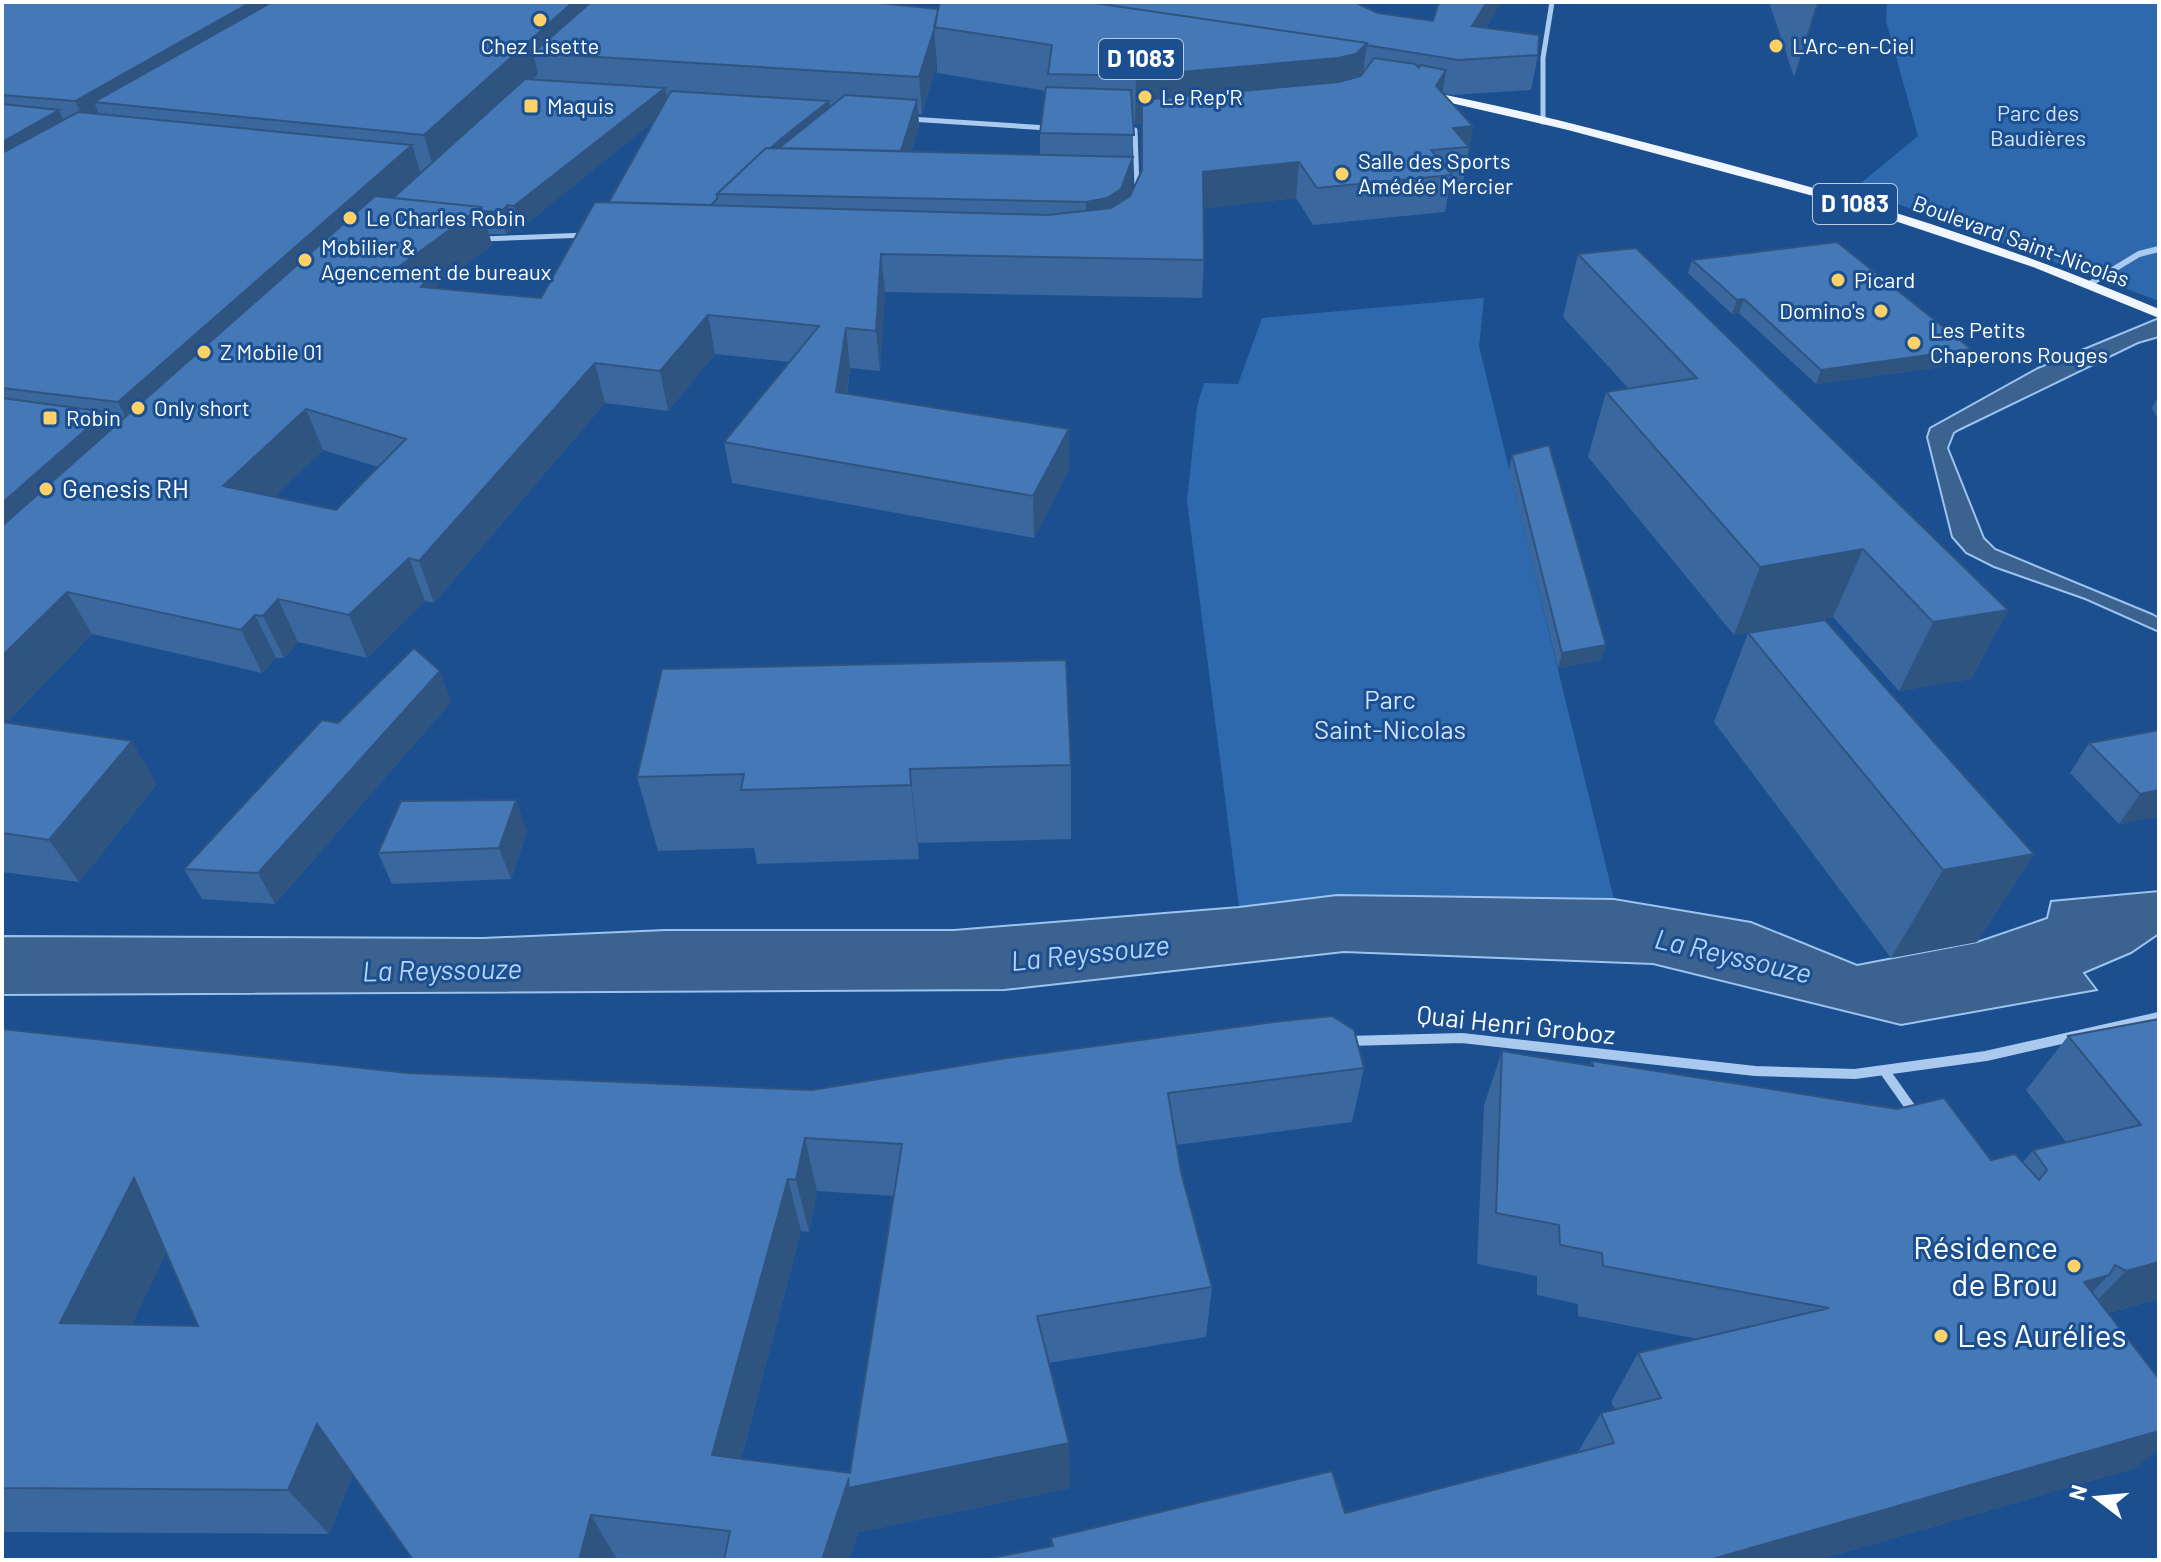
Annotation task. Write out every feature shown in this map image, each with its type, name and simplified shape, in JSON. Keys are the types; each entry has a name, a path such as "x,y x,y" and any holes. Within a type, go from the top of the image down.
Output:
{"main road":[{"name":"Boulevard Saint-Nicolas","path":"1404,90 1543,122 1814,192 2088,285 2159,314"},
{"name":"Boulevard Saint-Nicolas","path":"1412,101 1543,122"}],"street":[{"path":"1543,122 1543,58 1552,2"},
{"path":"903,119 1059,128"},
{"path":"1119,130 1150,128"},
{"path":"1135,130 1136,197"},
{"path":"1122,187 1138,188"},
{"path":"467,237 524,240 595,234"},
{"path":"2088,285 2139,254 2159,249"},
{"name":"Quai Henri Groboz","path":"1342,1041 1434,1035 1734,1070 1814,1075 1886,1073 2159,1017"},
{"path":"1886,1073 1922,1124"}],"green space":[{"name":"Parc des Baudières","path":"1887,2 2159,2 2159,301 1855,188 1918,136 1886,21"},
{"name":"Parc Saint-Nicolas","path":"1484,298 1479,346 1614,899 1337,895 1239,907 1187,501 1197,406 1204,383 1238,384 1262,318"}],"water":[{"path":"2159,318 2159,337 2138,343 1959,430 1954,433 1948,448 1984,538 1995,549 2152,614 2159,618 2159,632 2085,599 1994,567 1966,553 1952,537 1927,437 1930,428 2038,368"},
{"name":"La Reyssouze","path":"2159,891 2159,934 2131,953 2084,973 2097,990 1901,1025 1653,964 1344,952 1004,990 2,995 2,936 483,938 665,930 954,930 1239,907 1337,895 1614,899 1751,922 1857,965 1977,942 2047,918 2051,901"}],"building":[{"path":"2,2 251,2 75,101 2,95"},
{"path":"272,2 573,2 424,135 94,102"},
{"path":"591,2 870,2 938,9 919,77 533,53"},
{"path":"940,2 1088,2 1367,43 1356,54 1338,58 1136,76 1048,74 1052,45 934,27"},
{"path":"1088,2 1354,2 1378,13 1433,21 1439,2 1487,2 1472,26 1539,35 1538,55 1458,60 1367,43"},
{"path":"1374,58 1415,64 1419,68 1420,65 1446,70 1436,86 1473,126 1453,128 1469,147 1431,150 1452,175 1317,188 1299,162 1203,172 1204,260 881,254 876,331 846,328 836,392 1069,429 1033,496 724,442 819,326 708,315 660,371 595,363 419,561 409,558 349,615 278,599 263,616 255,615 241,630 67,592 2,656 2,526 375,196 481,207 386,276 427,280 421,287 541,298 595,202 1048,215 1111,208 1130,196 1142,170 1142,100 1339,82 1361,76","holes":["306,409 406,439 336,510 223,486"]},
{"path":"525,79 665,88 514,206 508,205 500,212 482,211 481,207 393,198"},
{"path":"1046,87 1131,90 1134,135 1040,133"},
{"path":"671,91 829,101 771,148 766,148 717,194 711,205 609,202"},
{"path":"845,95 917,100 901,151 779,148"},
{"path":"2,104 59,110 2,142"},
{"path":"78,112 412,145 118,402 2,388 2,153"},
{"path":"766,148 1133,157 1121,189 1107,198 1086,202 717,194"},
{"path":"1837,242 1971,349 1821,370 1744,299 1737,300 1692,260"},
{"path":"1636,248 2008,610 1933,622 1863,549 1760,567 1606,392 1697,378 1578,254"},
{"path":"2,398 106,412 2,503"},
{"path":"1549,445 1606,645 1562,653 1512,455"},
{"path":"1825,620 2034,854 1943,870 1748,633"},
{"path":"414,648 440,671 258,873 184,869 322,720 338,723"},
{"path":"1066,660 1071,765 910,769 911,785 741,790 744,774 637,777 662,669"},
{"path":"2,722 132,741 49,840 2,833"},
{"path":"2159,730 2159,790 2140,794 2089,743"},
{"path":"516,800 499,848 378,853 401,801"},
{"path":"1332,1016 1354,1030 1364,1068 1168,1093 1181,1172 1212,1287 1037,1316 1069,1443 848,1488 849,1478 822,1560 724,1560 730,1531 591,1515 579,1560 413,1560 317,1424 288,1490 2,1488 2,1029 408,1073 812,1090 1007,1058","holes":["805,1138 902,1144 850,1473 712,1455 788,1179 796,1180","134,1178 198,1326 60,1323"]},
{"path":"2159,1019 2159,1262 2126,1271 2115,1265 2109,1275 2084,1282 2159,1379 2159,1431 1709,1560 981,1560 1053,1546 1051,1538 1332,1471 1345,1513 1614,1443 1601,1413 1661,1398 1638,1353 1829,1308 1603,1266 1602,1253 1560,1245 1559,1225 1496,1213 1502,1051 1593,1066 1592,1061 1897,1109 1944,1098 1991,1160 2015,1154 2039,1180 2047,1170 2033,1150 2141,1125 2068,1036"}],"place":[{"name":"Chez Lisette","path":"540,20"},
{"name":"L'Arc-en-Ciel","path":"1776,46"},
{"name":"Le Rep'R","path":"1145,97"},
{"name":"Maquis","path":"531,106"},
{"name":"Salle des Sports Amédée Mercier","path":"1342,174"},
{"name":"Le Charles Robin","path":"350,218"},
{"name":"Mobilier & Agencement de bureaux","path":"305,260"},
{"name":"Picard","path":"1838,280"},
{"name":"Domino's","path":"1881,311"},
{"name":"Les Petits Chaperons Rouges","path":"1914,343"},
{"name":"Z Mobile 01","path":"204,352"},
{"name":"Only short","path":"138,408"},
{"name":"Robin","path":"50,418"},
{"name":"Genesis RH","path":"46,489"},
{"name":"Résidence de Brou","path":"2074,1266"},
{"name":"Les Aurélies","path":"1941,1336"}]}
